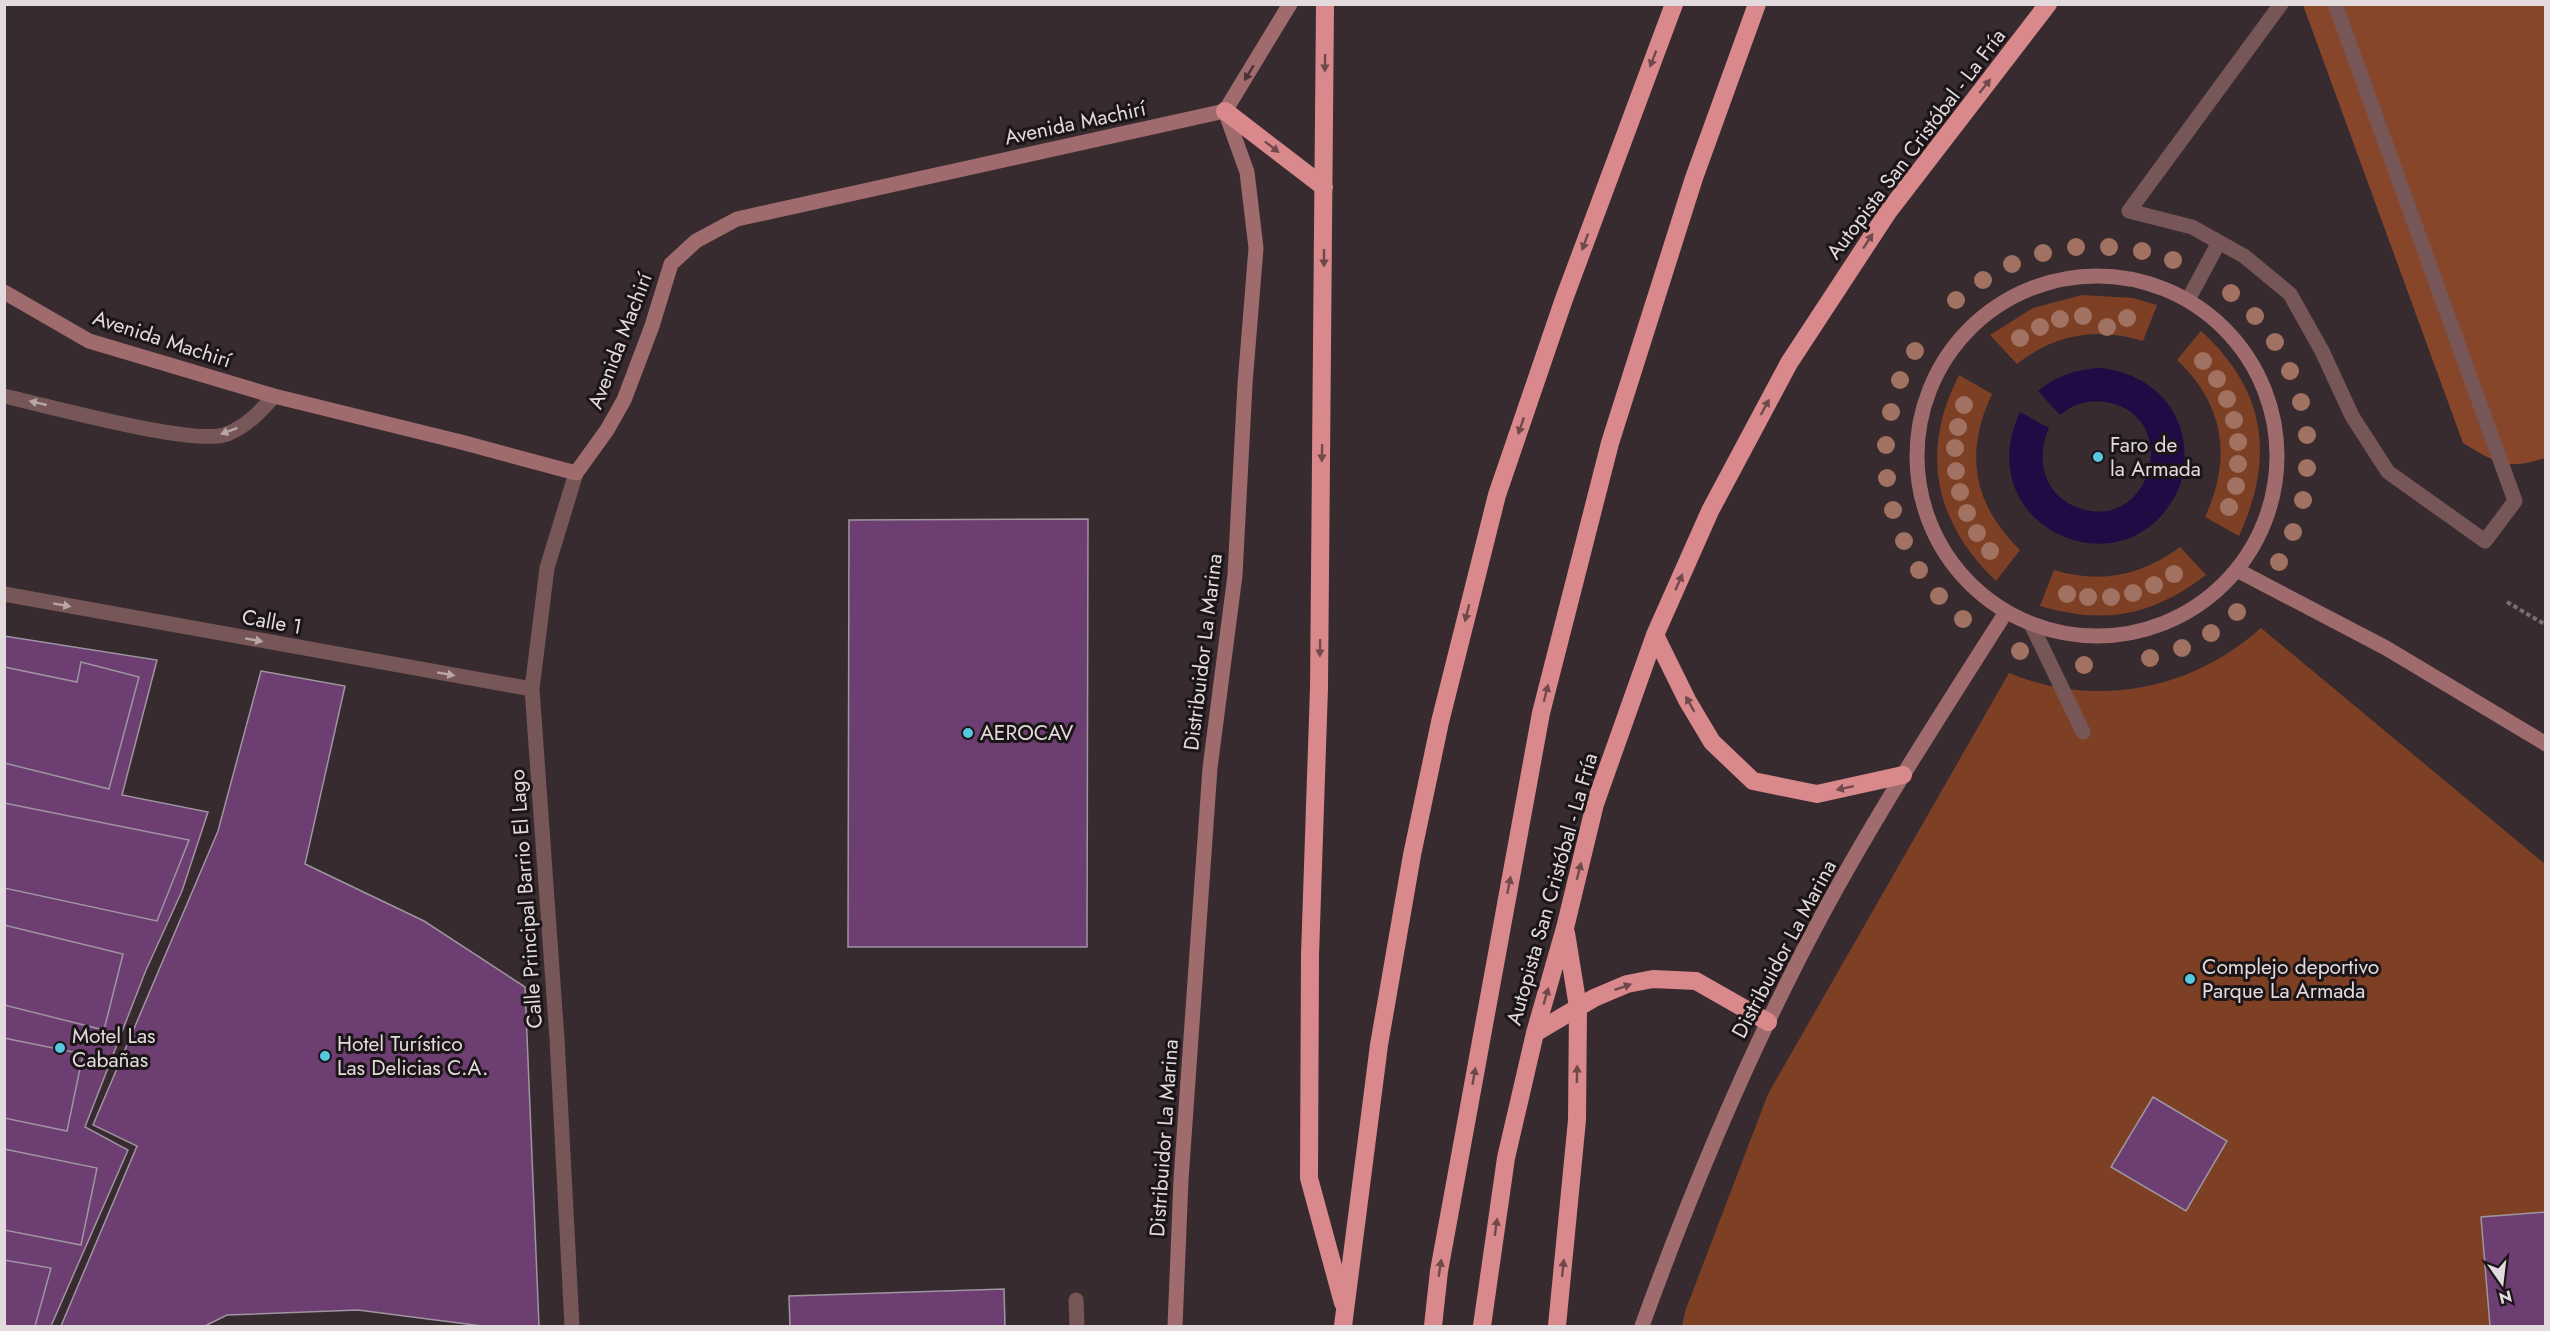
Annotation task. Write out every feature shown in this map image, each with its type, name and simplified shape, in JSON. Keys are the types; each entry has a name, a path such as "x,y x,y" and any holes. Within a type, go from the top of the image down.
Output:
{"highway":[{"path":"1325,4 1319,688 1310,954 1310,1178 1344,1319"},
{"path":"1344,1319 1379,1045 1412,855 1440,722 1497,495 1564,299 1674,4"},
{"path":"1433,1326 1441,1260 1541,713 1610,443 1694,178 1757,4"},
{"name":"Autopista San Cristóbal - La Fría","path":"1482,1326 1506,1158 1535,1033 1565,928 1595,804 1655,635 1710,512 1789,363 1888,212 2048,4"},
{"path":"1226,111 1324,187"},
{"path":"1655,635 1687,700 1712,742 1753,781 1817,794 1902,776"},
{"path":"1557,1326 1577,1120 1578,1007 1565,928"},
{"path":"1535,1033 1578,1007 1627,984 1653,979 1696,981 1768,1022"}],"street":[{"path":"1226,111 1290,4"},
{"path":"2281,4 2129,211 2192,227 2244,256 2290,294 2322,351 2352,416 2388,472 2485,541 2515,501 2335,4"},
{"name":"Avenida Machirí","path":"4,292 89,341 274,396 576,473 608,430 624,400 652,327 671,264 696,241 737,219 1226,111"},
{"name":"Distribuidor La Marina","path":"1174,1326 1181,1179 1208,792 1235,575 1245,384 1256,248 1247,172 1226,111"},
{"path":"2188,300 2218,242"},
{"path":"2079,277 2117,278 2163,288 2188,300 2211,316 2232,336 2249,358 2272,410 2277,438 2278,466 2274,494 2266,521 2237,570 2195,607 2143,630 2115,635 2086,636 2058,632 2031,624 2006,612 1982,596 1944,554 1931,529 1916,474 1916,446 1920,418 1928,391 1940,366 1957,342 1991,310 2024,292 2051,282 2079,277"},
{"path":"4,396 181,435 226,435 255,418 274,396"},
{"name":"Calle Principal Barrio El Lago","path":"572,1326 557,1039 532,689 547,568 576,473"},
{"path":"2237,570 2386,648 2546,744"},
{"name":"Calle 1","path":"4,594 532,689"},
{"name":"Distribuidor La Marina","path":"1642,1326 1719,1128 1768,1022 1823,914 1902,776 2006,612"},
{"path":"2031,624 2082,732"},
{"path":"1076,1300 1077,1326"}],"path":[{"path":"2507,602 2546,625"}],"shaded area":[{"path":"2303,5 2545,5 2545,458 2521,464 2502,463 2463,443"},
{"path":"2082,295 2133,298 2157,305 2143,341 2109,334 2077,336 2046,346 2017,364 1990,335 2033,308"},
{"path":"2201,331 2223,354 2239,377 2251,401 2258,426 2260,452 2257,479 2239,536 2205,517 2219,474 2221,454 2219,434 2214,414 2205,395 2193,377 2177,360"},
{"path":"2102,368 2127,374 2158,393 2179,424 2185,459 2180,486 2176,494 2152,524 2122,540 2090,543 2059,534 2032,515 2015,488 2009,453 2020,412 2049,428 2043,453 2043,465 2051,487 2059,496 2069,504 2082,509 2107,511 2126,503 2141,488 2149,468 2151,447 2144,427 2130,411 2106,402 2082,403 2060,415 2038,391 2068,374"},
{"path":"1959,375 1992,394 1978,437 1976,457 1978,477 1983,496 1992,515 2004,533 2020,550 1996,581 1975,558 1959,535 1947,510 1940,484 1937,458 1940,431 1947,403"},
{"path":"2180,547 2206,575 2166,600 2147,608 2107,615 2086,615 2040,606 2054,570 2088,576 2120,575 2150,565"},
{"name":"Complejo deportivo Parque La Armada","path":"2261,628 2545,864 2545,1326 1682,1326 1686,1309 1768,1094 2009,673 2042,684 2076,690 2109,691 2142,687 2174,679 2204,666 2234,649"}],"building":[{"name":"AEROCAV","path":"1088,519 1087,947 848,947 849,520"},
{"name":"Motel Las Cabañas","path":"4,636 157,660 122,795 208,812 182,891 146,970 85,1127 128,1150 51,1326 4,1326"},
{"path":"81,662 139,677 109,789 4,763 4,667 77,682"},
{"name":"Hotel Turístico Las Delicias C.A.","path":"261,671 345,686 305,864 424,921 525,987 539,1326 482,1326 358,1310 227,1315 205,1326 61,1326 137,1146 93,1125 218,831"},
{"path":"4,803 189,840 157,921 4,888"},
{"path":"4,925 123,954 104,1030 4,1005"},
{"path":"4,1038 83,1054 67,1131 4,1118"},
{"path":"2153,1097 2227,1141 2186,1211 2111,1167"},
{"path":"4,1149 97,1168 81,1245 4,1230"},
{"path":"2546,1212 2546,1326 2490,1326 2481,1217"},
{"path":"4,1260 51,1268 35,1326 4,1326"},
{"path":"1004,1289 1005,1326 790,1326 789,1296"}],"place":[{"name":"Faro de la Armada","path":"2098,457"},
{"name":"AEROCAV","path":"968,733"},
{"name":"Complejo deportivo Parque La Armada","path":"2190,979"},
{"name":"Motel Las Cabañas","path":"60,1048"},
{"name":"Hotel Turístico Las Delicias C.A.","path":"325,1056"}]}
